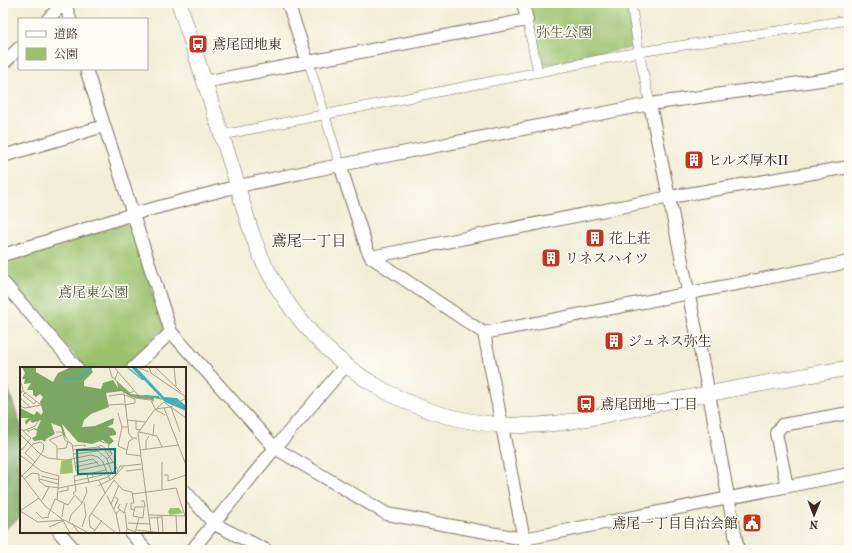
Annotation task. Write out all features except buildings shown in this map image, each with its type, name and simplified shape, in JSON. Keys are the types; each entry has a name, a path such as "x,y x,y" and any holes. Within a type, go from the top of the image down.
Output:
{"street":[{"path":"49,18 64,3 70,18"},
{"path":"179,3 238,186 249,227 268,272 293,311 318,341 369,383 399,398 433,412 471,422 502,425 537,425 572,421 849,368"},
{"path":"288,3 309,63 340,165 367,249 371,257 484,333 525,545"},
{"path":"523,3 538,72"},
{"path":"631,3 639,52 670,197 738,550"},
{"path":"204,82 527,20"},
{"path":"222,136 639,52 849,20"},
{"path":"3,64 18,49"},
{"path":"86,70 171,332 275,448 387,514 525,545 728,498 849,474"},
{"path":"3,255 133,214 238,186 650,104 849,76"},
{"path":"3,156 104,126"},
{"path":"371,257 670,197 849,167"},
{"path":"484,333 688,292 849,262"},
{"path":"3,282 76,367"},
{"path":"134,367 171,332"},
{"path":"192,550 275,448 346,365"},
{"path":"787,486 776,433 782,425 849,413"},
{"path":"186,491 214,524 266,550"},
{"path":"60,533 75,550"},
{"path":"131,533 146,550"}],"green space":[{"name":"弥生公園","path":"528,3 626,3 635,47 540,66"},
{"name":"鳶尾東公園","path":"125,224 131,226 164,327 162,331 123,367 85,367 3,274 3,260"},
{"path":"3,373 20,423 20,518 3,530"},
{"path":"3,530 6,550 3,550"}],"place":[{"name":"鳶尾団地東","path":"198,44"},
{"name":"ヒルズ厚木II","path":"694,160"},
{"name":"花上荘","path":"595,238"},
{"name":"リネスハイツ","path":"551,258"},
{"name":"ジュネス弥生","path":"614,341"},
{"name":"鳶尾団地一丁目","path":"586,404"},
{"name":"鳶尾一丁目自治会館","path":"752,523"}],"district":[{"name":"鳶尾一丁目","path":"309,241"}]}
